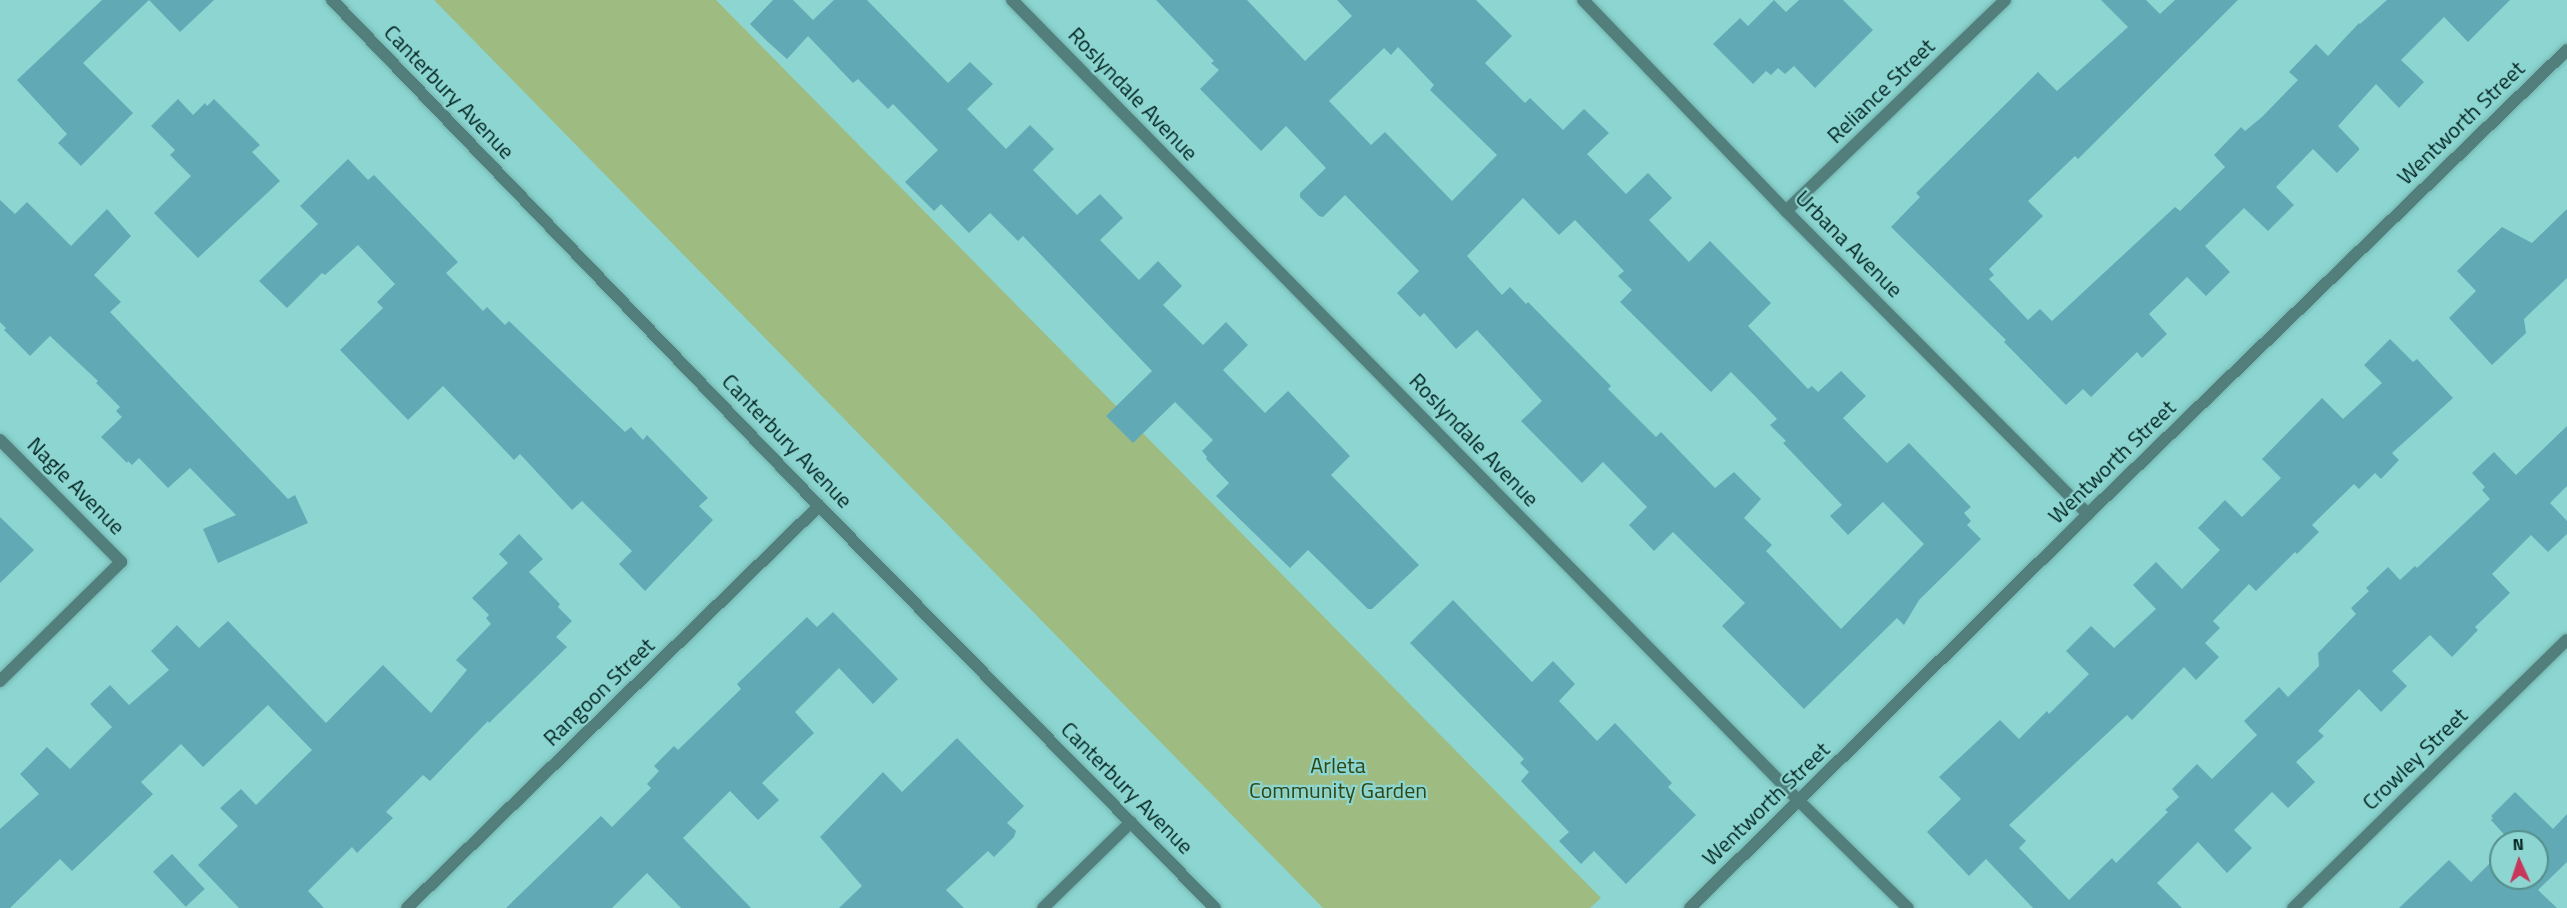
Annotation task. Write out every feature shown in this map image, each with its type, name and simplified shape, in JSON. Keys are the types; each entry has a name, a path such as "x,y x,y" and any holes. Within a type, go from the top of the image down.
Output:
{"street":[{"name":"Canterbury Avenue","path":"332,0 819,506 1215,908"},
{"name":"Roslyndale Avenue","path":"1012,0 1800,802 1908,908"},
{"name":"Urbana Avenue","path":"1582,0 1786,211 2088,514"},
{"name":"Reliance Street","path":"1786,211 2005,0"},
{"name":"Wentworth Street","path":"1690,908 1800,802 2088,514 2567,50"},
{"name":"Nagle Avenue","path":"0,440 121,562 0,681"},
{"name":"Rangoon Street","path":"407,908 819,506"},
{"name":"Crowley Street","path":"2293,908 2567,640"},
{"path":"1043,908 1131,822"}],"green space":[{"name":"Arleta Community Garden","path":"434,0 716,0 1601,898 1590,908 1323,908"}],"building":[{"path":"102,0 149,0 83,63 133,113 81,166 58,143 67,134 17,80"},
{"path":"149,0 214,0 180,32"},
{"path":"773,0 793,0 813,20 834,0 867,0 948,83 970,62 993,84 967,109 1006,149 1030,125 1054,149 1033,170 1077,215 1100,194 1123,218 1100,240 1139,280 1158,261 1182,286 1163,305 1203,345 1226,322 1248,345 1223,370 1265,413 1288,391 1350,456 1331,475 1419,565 1372,609 1368,609 1308,550 1290,568 1216,496 1229,483 1206,459 1202,451 1213,440 1175,402 1133,443 1106,416 1152,371 1023,236 1018,241 990,213 969,233 941,204 934,211 905,182 938,150 893,104 888,109 858,79 853,83 808,36 787,59 768,42 750,24"},
{"path":"1156,0 1247,0 1305,61 1352,16 1337,0 1476,0 1512,36 1485,63 1525,103 1530,98 1563,130 1584,109 1609,133 1587,154 1626,194 1648,173 1672,198 1649,220 1689,262 1710,241 1771,303 1748,326 1808,389 1812,386 1818,392 1841,371 1866,396 1843,418 1887,463 1909,443 1971,507 1964,513 1971,521 1967,525 1981,539 1919,600 1904,625 1897,618 1804,709 1722,626 1745,603 1673,532 1654,551 1629,525 1647,507 1603,462 1582,483 1521,421 1542,401 1477,330 1456,349 1424,313 1420,317 1397,293 1419,271 1345,195 1323,217 1319,216 1300,197 1300,193 1326,168 1286,126 1261,151 1200,89 1219,70 1211,63 1214,61","holes":["1398,47 1434,85 1430,90 1497,155 1452,201 1385,132 1371,145 1329,101 1384,48 1391,55","1523,198 1559,235 1575,220 1624,271 1618,276 1632,290 1620,302 1711,392 1731,372 1754,395 1777,419 1770,425 1786,441 1783,443 1842,505 1830,516 1848,535 1883,502 1924,544 1841,629 1766,551 1772,545 1744,518 1761,499 1734,472 1715,488 1661,432 1656,437 1608,389 1611,386 1528,302 1526,304 1510,287 1502,295 1467,256"]},
{"path":"1774,0 1786,12 1799,0 1843,0 1873,30 1815,88 1794,66 1785,74 1778,68 1771,75 1766,71 1753,84 1713,44 1740,18 1748,26"},
{"path":"2101,0 2146,0 2160,14 2175,0 2238,0 2078,159 2075,156 2028,201 2043,216 1989,269 1994,275 1989,279 2028,320 2040,309 2052,321 2175,207 2180,211 2225,167 2214,155 2241,127 2245,131 2262,117 2298,80 2289,72 2316,44 2328,56 2359,23 2387,0 2510,0 2468,42 2444,17 2401,60 2424,82 2399,108 2376,84 2338,126 2359,150 2337,173 2313,149 2276,187 2294,205 2268,231 2244,208 2205,246 2230,272 2206,296 2187,277 2149,314 2167,334 2142,358 2137,352 2091,397 2083,389 2066,405 2004,342 2006,340 1891,227 1920,197 1916,193 2038,72 2057,91 2128,27"},
{"path":"178,99 193,115 205,103 207,106 214,99 260,145 252,152 280,181 198,258 154,213 191,176 170,155 175,150 151,126"},
{"path":"348,159 368,180 374,175 458,262 446,273 483,311 487,307 505,325 509,321 625,432 631,427 643,440 647,435 708,498 699,506 713,520 645,591 619,564 632,551 582,501 572,510 520,454 514,460 443,386 408,420 340,350 383,308 377,302 395,284 358,245 325,275 322,273 287,308 259,281 318,224 300,206"},
{"path":"0,200 15,214 27,202 71,246 107,209 131,236 94,275 121,302 110,312 288,499 295,495 308,523 218,563 203,529 236,515 190,468 168,488 139,458 132,465 128,461 127,463 101,437 122,417 116,411 120,407 96,383 98,381 50,336 30,356 4,330 6,328 0,322"},
{"path":"2567,209 2567,278 2524,319 2526,333 2492,365 2449,318 2476,291 2457,271 2502,227 2532,243"},
{"path":"2390,339 2413,362 2417,359 2453,398 2392,453 2399,460 2381,479 2375,473 2359,489 2354,484 2312,525 2319,532 2297,554 2295,552 2256,591 2249,584 2213,621 2220,628 2205,643 2219,657 2196,680 2184,667 2132,720 2127,715 2009,825 2026,841 2019,848 2069,900 2112,858 2116,863 2168,812 2165,810 2179,797 2172,789 2197,764 2212,779 2257,735 2244,721 2279,687 2288,697 2319,666 2318,653 2356,614 2351,608 2369,591 2366,588 2388,567 2400,580 2415,566 2417,568 2490,499 2482,490 2485,487 2472,473 2494,452 2516,475 2567,426 2567,486 2550,503 2567,521 2567,534 2548,552 2531,535 2492,574 2510,593 2475,627 2478,630 2452,657 2430,635 2392,671 2407,686 2381,712 2359,689 2318,731 2324,736 2296,762 2315,782 2288,808 2272,792 2234,830 2252,848 2227,873 2198,842 2157,883 2182,908 2033,908 1986,859 1969,876 1927,832 1961,799 1939,777 2000,720 2019,739 2047,711 2049,714 2089,674 2066,651 2091,626 2114,648 2156,609 2133,585 2156,562 2182,589 2220,550 2198,528 2225,500 2242,517 2281,478 2262,459 2322,398 2343,419 2382,383 2364,365"},
{"path":"0,517 34,550 0,583"},
{"path":"519,534 543,559 529,572 560,604 558,607 572,621 556,637 567,647 489,723 488,721 430,781 423,775 386,812 393,818 357,853 352,847 308,891 324,908 239,908 198,865 238,826 220,808 241,789 256,805 312,750 268,705 203,767 181,744 141,782 153,794 72,871 60,859 10,908 0,908 0,829 39,794 20,774 47,747 70,769 112,727 90,704 110,685 129,705 169,670 151,651 177,625 199,648 228,621 326,723 383,665 431,713 467,670 456,660 491,624 486,618 489,615 472,598 508,563 499,554"},
{"path":"1453,600 1532,682 1553,661 1575,684 1559,701 1597,741 1615,723 1672,783 1668,787 1696,815 1626,884 1594,851 1581,864 1559,841 1569,832 1521,781 1529,772 1520,763 1524,759 1410,643"},
{"path":"833,612 898,679 873,704 839,668 795,712 814,733 762,783 779,800 758,820 730,791 683,838 751,908 681,908 647,873 612,908 506,908 601,816 612,827 651,788 647,784 659,771 654,766 674,746 678,750 741,689 737,684 807,617 817,627"},
{"path":"957,738 1024,806 1007,823 1016,831 1014,837 994,857 988,851 946,890 964,908 839,908 862,886 820,837 883,772 902,792"},
{"path":"2515,792 2553,829 2567,814 2567,862 2549,879 2549,830 2500,830 2491,820 2493,818 2491,816"},
{"path":"172,854 205,889 186,907 153,872"},
{"path":"2449,860 2471,882 2489,864 2489,890 2538,890 2557,908 2399,908"}]}
